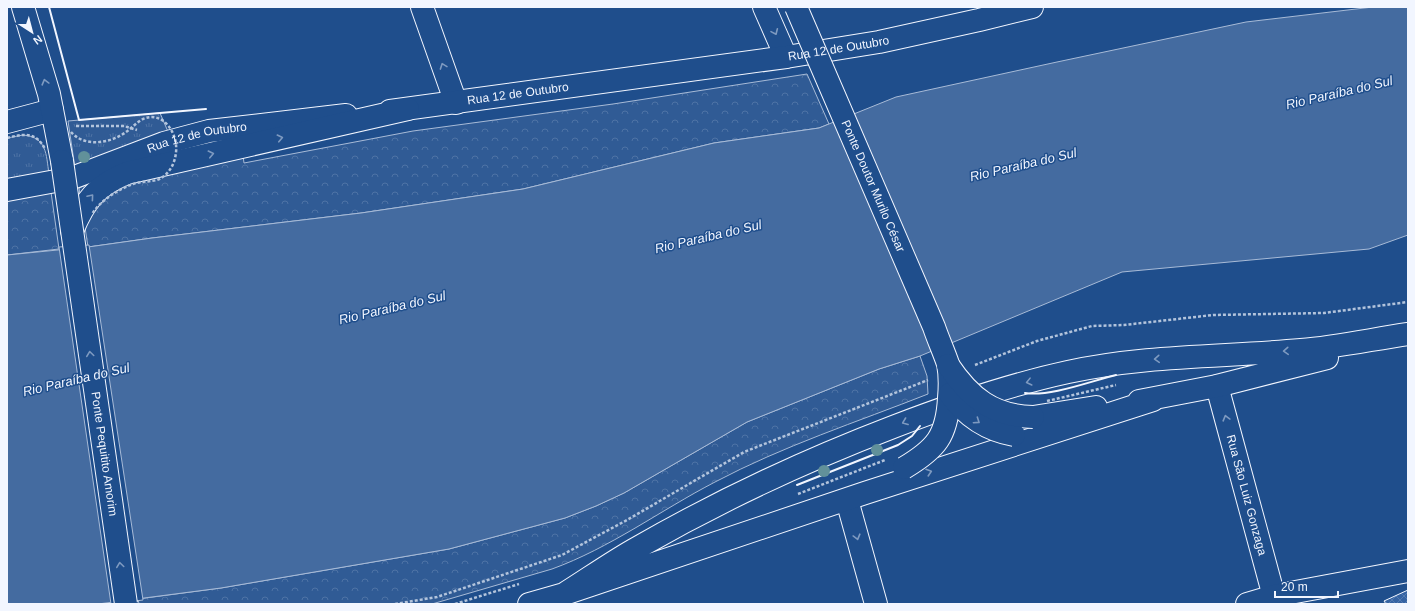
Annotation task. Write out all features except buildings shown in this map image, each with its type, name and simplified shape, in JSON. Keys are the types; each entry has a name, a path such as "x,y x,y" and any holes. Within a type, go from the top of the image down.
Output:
{"main road":[{"name":"Ponte Pequitito Amorim","path":"23,7 52,110 62,161 126,604"},
{"path":"422,7 456,103"},
{"path":"764,7 786,57"},
{"name":"Ponte Doutor Murilo César","path":"796,7 934,327 948,365"},
{"name":"Rua 12 de Outubro","path":"7,190 72,178 164,144 209,131 456,103 786,57 879,42 976,14 1032,7"},
{"path":"72,231 81,212 98,189 117,177 127,173 408,109"},
{"path":"7,122 52,110"},
{"path":"564,594 634,549 682,523 788,470 841,447 936,410 1008,387 1068,372 1107,365 1149,360 1303,350 1408,334"},
{"path":"529,604 564,594 856,496 1153,400 1217,386 1408,337"},
{"path":"856,496 896,464 926,454 941,437 947,420 950,394 948,365"},
{"path":"948,365 968,391 983,403 1004,413 1079,409 1153,400"},
{"name":"Rua São Luiz Gonzaga","path":"1217,386 1275,600"},
{"path":"950,394 960,407 977,422 994,430 1014,435 1046,434"},
{"path":"856,496 876,604"},
{"path":"1247,604 1275,600 1408,571"}],"path":[{"path":"71,132 76,137 87,141 104,142 121,135 144,118 156,118 166,122 170,127 175,140 175,159 166,173 156,180 139,182 118,191 101,204 90,217"},
{"path":"87,126 124,126 140,132"},
{"path":"1038,410 1116,385"},
{"path":"798,494 896,464"}],"green space":[{"path":"807,74 829,124 819,128 714,143 523,189 361,213 88,247 79,188 124,169 241,140 244,163 413,131 613,104"},
{"path":"160,113 169,134 75,168 68,121"},
{"path":"23,135 31,136 41,143 46,153 49,174 7,181 7,138"},
{"path":"51,192 59,249 7,255 7,200"},
{"path":"920,356 927,376 928,394 820,435 741,469 695,493 615,540 552,569 432,604 139,604 138,599 221,588 449,549 565,518 624,493 747,422 879,369"}],"water":[{"name":"Rio Paraíba do Sul","path":"1373,7 1408,7 1408,235 1369,249 1122,272 920,356 879,369 747,422 624,493 596,506 565,518 449,549 221,588 98,604 7,604 7,255 88,247 361,213 523,189 714,143 819,128 896,97 1057,62 1246,22"}],"pier":[{"path":"89,245 143,600 111,604 59,247"}],"wall":[{"path":"49,7 79,120 206,109"},
{"path":"1025,393 1035,394 1058,391 1116,375"},
{"path":"797,485 898,445 912,436 920,426"}]}
